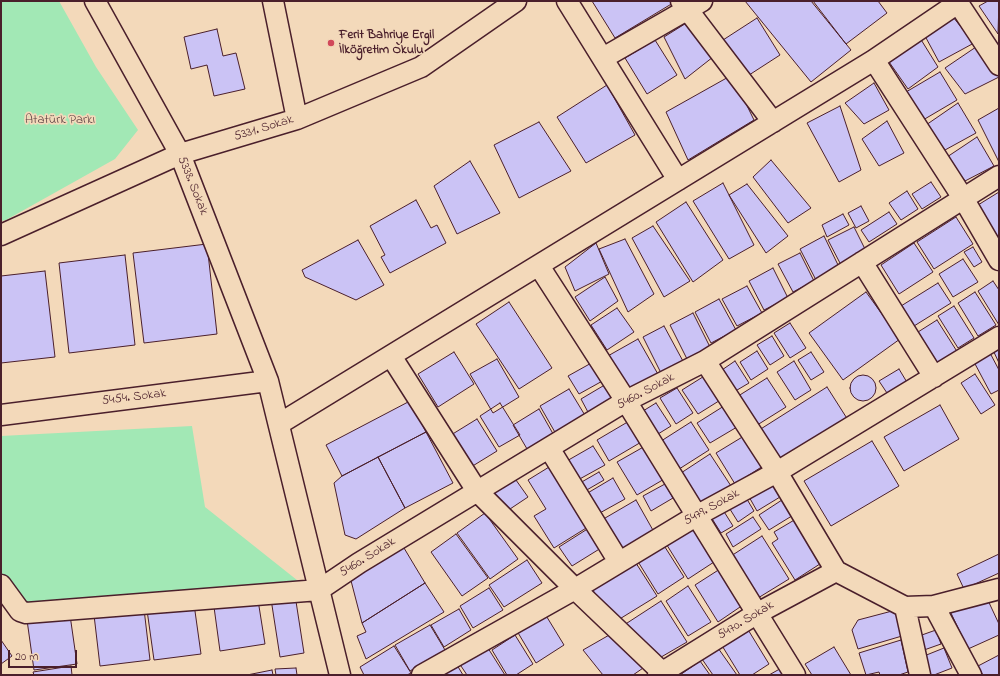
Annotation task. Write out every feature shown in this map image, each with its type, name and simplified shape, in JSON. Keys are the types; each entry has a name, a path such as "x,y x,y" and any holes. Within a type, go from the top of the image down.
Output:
{"street":[{"name":"5338. Sokak","path":"96,1 180,154 268,381 340,675"},
{"path":"273,1 297,119"},
{"name":"5331. Sokak","path":"1,235 180,154 297,119 421,67 516,1"},
{"path":"567,1 678,180"},
{"path":"278,424 874,60 957,2 999,65"},
{"path":"603,58 691,4 773,122"},
{"path":"874,60 963,198 999,260"},
{"name":"5460. Sokak","path":"1,585 20,611 26,613 319,590 359,563 626,401 704,361 999,176"},
{"path":"862,262 934,377"},
{"path":"539,266 626,401 795,675"},
{"name":"5479. Sokak","path":"422,675 574,589 696,516 776,472 999,337"},
{"path":"391,356 477,491 661,674"},
{"path":"704,361 776,472 836,570 905,607 934,606 999,589"},
{"name":"5454. Sokak","path":"1,415 268,381"},
{"path":"549,448 619,562"},
{"name":"5470. Sokak","path":"661,674 756,614 836,570"},
{"path":"934,606 971,675"},
{"path":"905,607 920,675"}],"green space":[{"name":"Atatürk Parkı","path":"1,1 59,1 96,67 138,130 115,159 6,220 1,221"},
{"path":"192,426 205,507 307,588 21,607 1,577 1,436"}],"building":[{"path":"592,1 671,1 673,3 615,38"},
{"path":"745,1 811,1 851,50 811,82"},
{"path":"813,1 878,1 887,13 846,44"},
{"path":"988,1 999,1 998,34 979,6"},
{"path":"953,17 974,43 939,62 925,36"},
{"path":"757,18 780,55 746,77 723,40"},
{"path":"688,22 713,57 685,79 664,37"},
{"path":"217,29 223,56 236,53 245,89 214,96 207,65 191,69 184,37"},
{"path":"920,38 938,67 908,89 887,59"},
{"path":"655,40 677,75 647,94 625,58"},
{"path":"976,47 999,77 965,94 945,68"},
{"path":"940,72 957,100 923,120 906,92"},
{"path":"732,75 754,120 688,160 666,112"},
{"path":"874,83 889,110 864,124 845,103"},
{"path":"607,85 635,135 586,163 557,117"},
{"path":"958,103 976,133 945,150 926,125"},
{"path":"840,106 861,170 839,182 807,123"},
{"path":"999,108 999,162 978,120"},
{"path":"887,121 904,153 879,166 862,139"},
{"path":"539,122 571,171 519,198 494,145"},
{"path":"977,137 994,166 965,181 947,157"},
{"path":"771,160 811,208 788,223 753,177"},
{"path":"470,161 500,213 457,234 434,186"},
{"path":"931,182 941,197 922,209 912,194"},
{"path":"723,183 754,245 729,259 693,201"},
{"path":"747,184 788,236 766,253 729,195"},
{"path":"907,191 918,209 901,220 889,203"},
{"path":"999,192 999,236 998,237 978,205"},
{"path":"416,200 431,228 437,225 446,243 390,273 381,257 385,255 370,226"},
{"path":"686,202 723,260 693,282 656,222"},
{"path":"861,206 869,221 856,228 848,213"},
{"path":"889,212 897,224 869,242 861,230"},
{"path":"843,214 849,225 827,237 822,225"},
{"path":"956,217 973,244 934,269 917,242"},
{"path":"653,226 690,281 664,297 632,238"},
{"path":"854,227 866,251 841,265 828,240"},
{"path":"824,236 839,267 816,280 800,249"},
{"path":"625,239 654,294 628,312 599,249"},
{"path":"358,240 384,285 356,300 305,277 302,270"},
{"path":"596,243 609,274 575,291 565,267"},
{"path":"914,243 933,272 899,294 881,265"},
{"path":"207,244 217,334 144,343 133,253"},
{"path":"973,247 982,262 974,267 964,252"},
{"path":"800,253 814,281 793,292 778,264"},
{"path":"125,255 135,345 69,353 59,263"},
{"path":"963,259 978,282 953,297 939,274"},
{"path":"773,268 788,298 764,310 749,281"},
{"path":"45,271 55,357 1,363 1,276"},
{"path":"605,277 618,301 590,321 575,297"},
{"path":"993,281 999,290 999,325 978,291"},
{"path":"938,283 951,303 914,326 901,306"},
{"path":"747,286 762,313 737,326 722,299"},
{"path":"866,292 900,339 843,380 809,333"},
{"path":"975,292 996,325 978,336 958,303"},
{"path":"719,299 736,330 711,343 695,312"},
{"path":"509,302 552,368 519,389 476,324"},
{"path":"954,306 974,338 958,348 938,316"},
{"path":"617,308 634,332 607,350 591,325"},
{"path":"693,313 711,349 688,361 670,325"},
{"path":"937,320 958,353 939,365 918,332"},
{"path":"790,323 806,348 790,358 774,333"},
{"path":"664,326 684,363 662,375 643,337"},
{"path":"772,336 784,356 770,365 757,345"},
{"path":"638,339 659,376 627,393 606,357"},
{"path":"999,348 999,363 993,350"},
{"path":"757,351 768,369 751,380 740,362"},
{"path":"454,352 474,384 438,407 418,374"},
{"path":"811,352 824,372 811,380 798,360"},
{"path":"990,353 999,370 999,390 991,394 974,362"},
{"path":"497,359 519,397 493,413 470,374"},
{"path":"595,361 606,379 579,394 568,376"},
{"path":"735,361 749,383 732,393 719,372"},
{"path":"794,361 811,390 795,400 777,372"},
{"path":"899,369 908,384 889,396 879,381"},
{"path":"975,374 995,405 981,414 961,383"},
{"path":"706,375 722,399 698,414 682,390"},
{"path":"863,375 872,379 876,388 872,397 863,401 854,397 850,388 854,379"},
{"path":"767,378 786,407 754,427 735,398"},
{"path":"608,383 617,398 589,414 581,399"},
{"path":"827,387 848,420 777,465 756,432"},
{"path":"677,388 693,413 676,424 660,398"},
{"path":"569,389 586,417 556,434 540,406"},
{"path":"410,401 426,432 342,476 326,445"},
{"path":"500,403 520,435 499,447 480,416"},
{"path":"656,403 671,426 658,434 643,411"},
{"path":"940,405 959,439 904,471 884,437"},
{"path":"724,406 737,427 710,443 697,423"},
{"path":"539,409 556,439 530,454 513,425"},
{"path":"477,419 497,451 471,467 451,435"},
{"path":"631,420 643,441 609,461 597,440"},
{"path":"691,422 709,450 676,471 658,443"},
{"path":"426,432 453,483 405,508 378,457"},
{"path":"744,436 763,466 735,484 716,453"},
{"path":"872,441 899,486 831,526 804,481"},
{"path":"647,445 666,478 637,495 617,462"},
{"path":"593,446 605,465 576,481 565,462"},
{"path":"710,454 731,486 701,505 681,473"},
{"path":"378,457 405,508 356,539 345,535 334,483 342,476"},
{"path":"554,464 591,525 554,548 534,516 546,509 528,480"},
{"path":"599,472 604,480 585,491 580,483"},
{"path":"511,473 528,497 504,513 488,488"},
{"path":"613,478 625,499 598,514 586,494"},
{"path":"770,481 780,497 757,511 748,495"},
{"path":"665,484 673,498 651,511 643,496"},
{"path":"745,496 754,511 738,522 728,506"},
{"path":"785,498 795,514 769,530 759,515"},
{"path":"636,500 654,532 619,553 600,521"},
{"path":"723,510 733,526 721,533 711,517"},
{"path":"485,513 518,559 490,579 457,533"},
{"path":"753,517 761,529 733,547 726,534"},
{"path":"796,519 823,562 795,580 772,543 778,539 774,532"},
{"path":"691,526 714,562 688,579 665,542"},
{"path":"589,528 601,548 572,566 559,547"},
{"path":"456,534 488,578 462,596 431,552"},
{"path":"762,536 789,579 758,598 731,556"},
{"path":"401,543 425,583 362,623 349,573"},
{"path":"663,544 684,577 658,594 637,560"},
{"path":"999,554 999,573 964,589 957,574"},
{"path":"527,560 542,583 504,607 489,585"},
{"path":"634,560 657,596 618,620 597,597 591,587"},
{"path":"720,569 743,605 718,622 695,585"},
{"path":"425,583 444,612 366,659 357,636 366,632 362,623"},
{"path":"688,586 711,622 688,636 666,601"},
{"path":"489,588 503,610 473,628 460,606"},
{"path":"985,594 999,624 999,635 968,649 950,611"},
{"path":"295,595 304,653 280,657 271,599"},
{"path":"258,600 265,644 220,651 214,607"},
{"path":"661,601 687,642 656,660 624,625"},
{"path":"194,604 201,654 154,660 147,610"},
{"path":"144,609 150,660 100,666 94,615"},
{"path":"459,609 471,630 444,647 431,625"},
{"path":"542,609 564,645 536,663 514,626"},
{"path":"896,610 902,636 858,649 852,630 858,620"},
{"path":"70,615 77,664 34,670 27,620"},
{"path":"430,625 445,650 410,671 395,645"},
{"path":"747,628 769,664 752,675 740,675 721,644"},
{"path":"936,630 941,644 924,650 919,636"},
{"path":"611,634 646,666 633,675 603,675 583,650"},
{"path":"515,635 533,664 516,675 507,675 492,650"},
{"path":"1,640 12,656 1,664"},
{"path":"901,640 908,672 899,675 880,675 879,672 866,675 859,653"},
{"path":"486,645 505,675 467,675 459,663"},
{"path":"394,646 411,673 407,675 364,675 360,667"},
{"path":"834,647 851,675 812,675 805,664"},
{"path":"718,648 737,675 713,675 702,659"},
{"path":"944,648 952,668 934,675 926,675 919,658"},
{"path":"999,655 999,675 983,675 978,666"},
{"path":"700,661 710,675 680,675"},
{"path":"457,665 463,675 442,675"},
{"path":"71,666 72,675 34,675 33,672"},
{"path":"785,666 791,675 769,675"},
{"path":"296,668 297,675 276,675 275,669"},
{"path":"272,670 273,675 247,675"}],"place":[{"name":"Ferit Bahriye Ergil İlköğretim Okulu","path":"331,43"}]}
